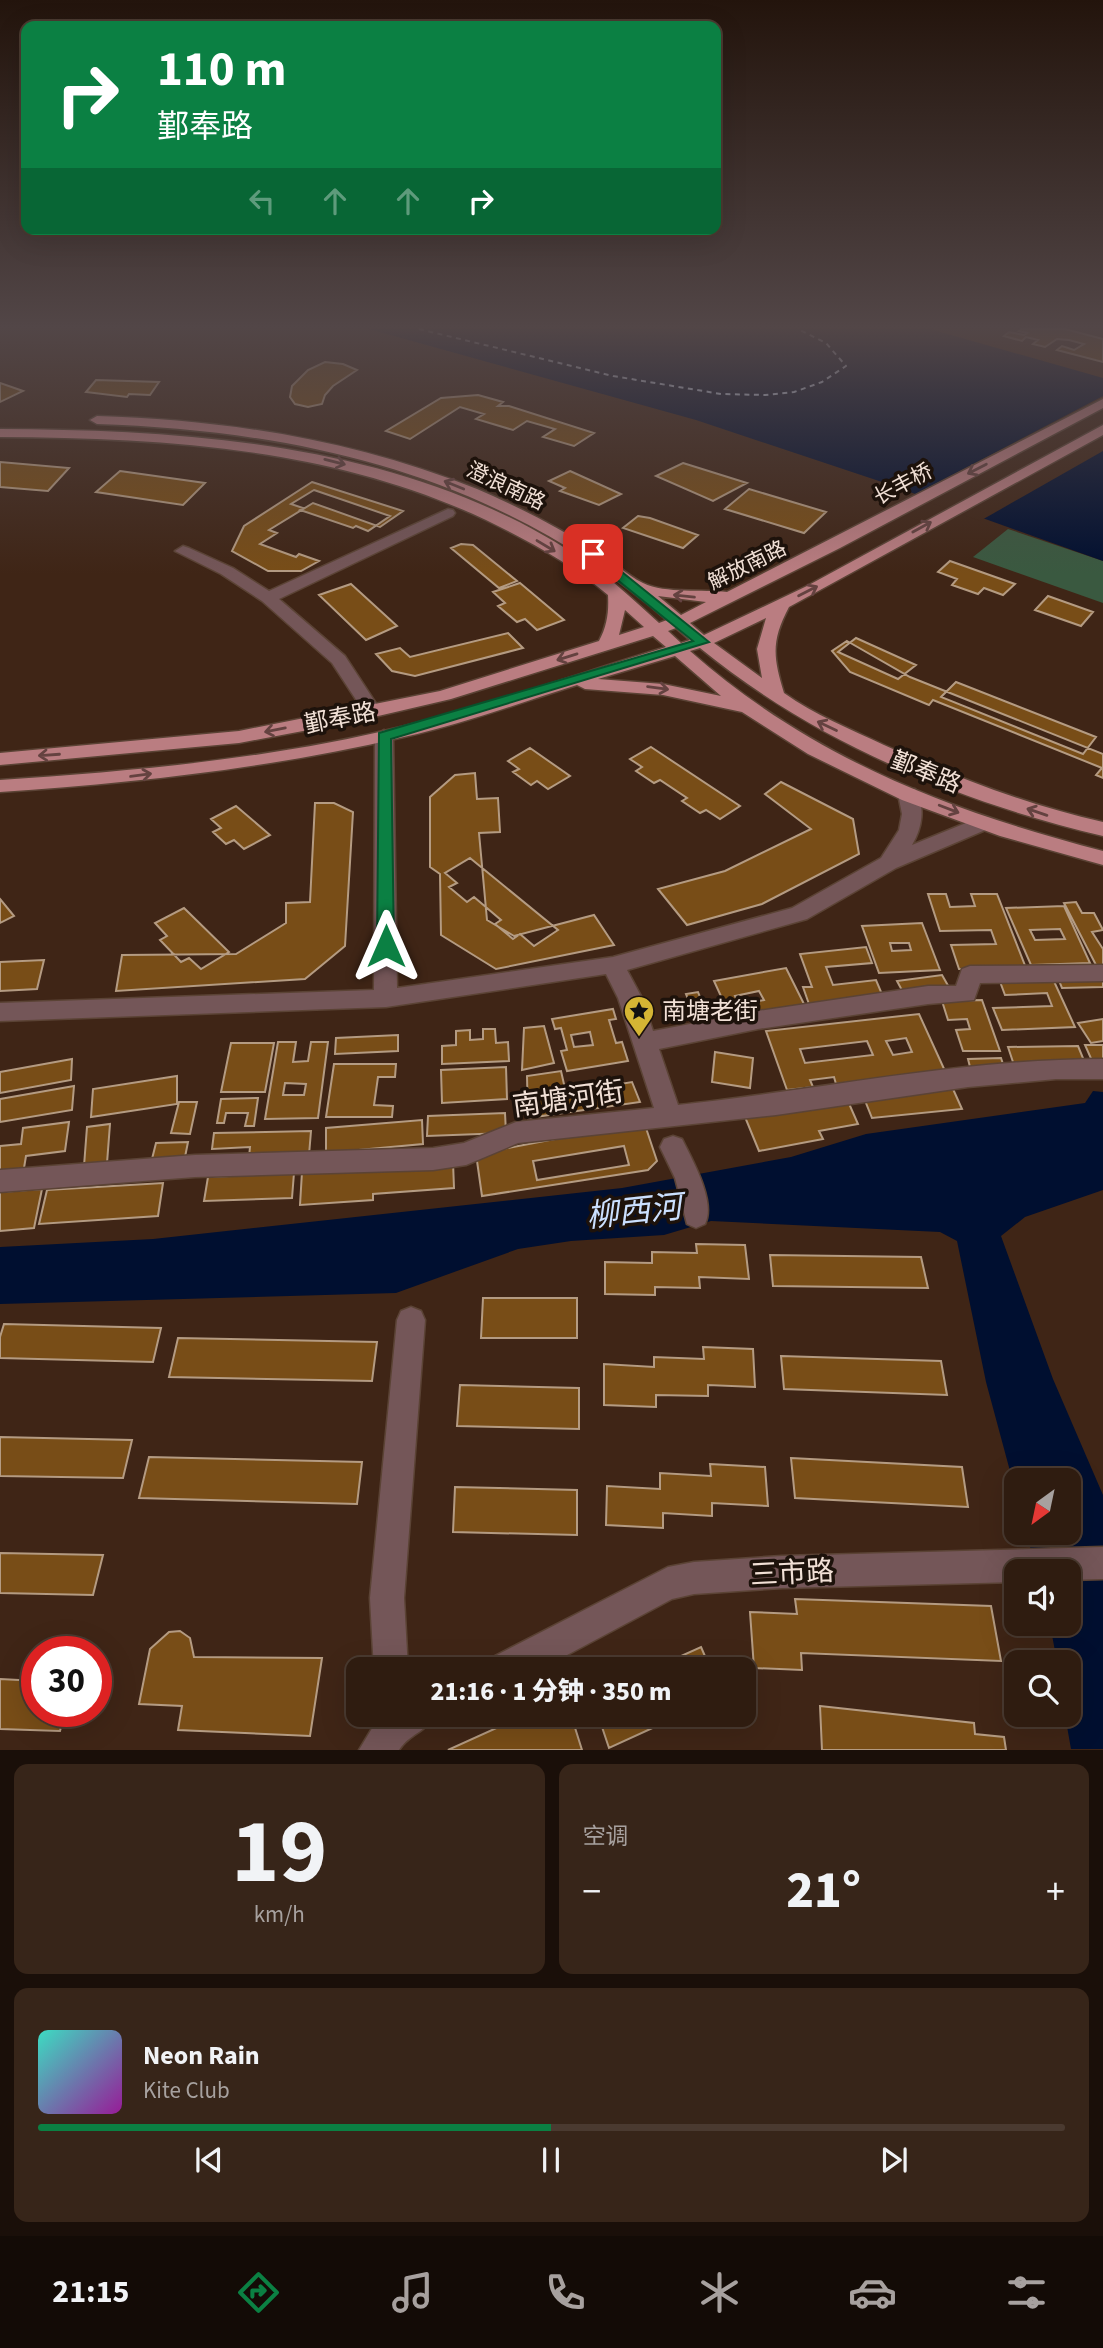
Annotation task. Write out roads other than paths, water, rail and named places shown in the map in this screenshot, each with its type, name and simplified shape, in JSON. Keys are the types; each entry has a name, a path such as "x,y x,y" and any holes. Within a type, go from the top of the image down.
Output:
{"main road":[{"name":"长丰桥","path":"835,545 1089,411"},
{"name":"澄浪南路","path":"0,423 134,420 245,429 314,441 387,460 520,513 593,554 679,622"},
{"name":"长丰桥","path":"702,642 782,604 1103,429"},
{"name":"澄浪南路","path":"0,433 80,432 211,440 295,453 347,465 443,495 516,528 590,574 655,629"},
{"name":"解放南路","path":"679,622 835,545"},
{"path":"636,586 698,597 733,596"},
{"path":"606,645 618,613 615,593"},
{"path":"776,696 765,661 765,640 782,604"},
{"name":"鄞奉路","path":"0,759 239,737 372,711 445,695 679,622 776,696 814,720 944,780 1066,821 1103,830"},
{"name":"鄞奉路","path":"655,629 732,696 845,766 908,794 983,822 1050,845 1103,858"},
{"name":"鄞奉路","path":"0,786 122,778 279,756 384,736 702,642"},
{"path":"566,684 631,685 684,691 757,713"}],"street":[{"path":"443,495 450,505 448,513"},
{"path":"268,598 448,513 461,511 488,516"},
{"path":"183,551 227,571 268,598 339,660 372,711"},
{"path":"384,736 386,998"},
{"path":"889,863 906,841 914,814 908,794"},
{"path":"0,1012 386,998 613,965 799,915 889,863 983,822"},
{"path":"613,965 630,998 668,1116"},
{"path":"646,1042 784,1016 928,995 966,994 970,975 1103,974"},
{"name":"南塘河街","path":"0,1181 195,1166 433,1159 466,1154 516,1133 776,1105 968,1077 1056,1069 1103,1069"},
{"path":"673,1147 688,1178 696,1216"},
{"path":"390,1657 387,1598 411,1320"},
{"name":"三市路","path":"528,1657 668,1583 694,1578 782,1572 1103,1563"}],"water":[{"path":"662,411 1103,411 1103,561 879,481"},
{"name":"柳西河","path":"1093,1091 1103,1092 1103,1190 1025,1217 1001,1236 1053,1379 1103,1495 1103,1749 1071,1749 1067,1727 1081,1727 1081,1650 1055,1650 1052,1636 1081,1636 1081,1559 1034,1559 1029,1545 1082,1545 1082,1468 1009,1468 986,1382 957,1241 940,1232 711,1221 664,1235 571,1241 518,1249 396,1293 0,1304 0,1247 153,1239 622,1188 791,1157 866,1134 1085,1103"}],"place":[{"name":"南塘老街","path":"639,1038"}]}
